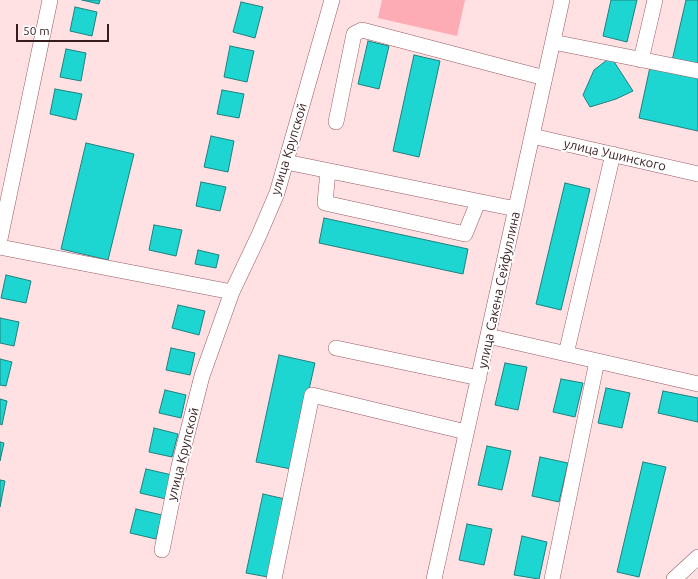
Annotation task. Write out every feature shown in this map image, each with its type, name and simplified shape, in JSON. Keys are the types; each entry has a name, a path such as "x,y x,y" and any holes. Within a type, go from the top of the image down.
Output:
{"street":[{"path":"0,239 50,0"},
{"name":"улица Крупской","path":"162,550 179,466 202,376 232,292 274,200 332,0"},
{"name":"улица Сакена Сейфуллина","path":"434,579 562,0"},
{"path":"641,60 654,0"},
{"path":"336,122 354,34 362,30 545,78"},
{"path":"553,42 698,71"},
{"name":"улица Ушинского","path":"532,136 698,174"},
{"path":"566,354 613,154"},
{"path":"286,162 516,209"},
{"path":"328,171 324,203 465,234 478,202"},
{"path":"0,247 232,292"},
{"path":"488,336 698,384"},
{"path":"336,348 479,378"},
{"path":"552,579 597,361"},
{"path":"274,579 312,395 466,432"},
{"path":"674,579 698,557"}],"shaded area":[{"path":"382,0 465,0 457,36 378,18"}],"building":[{"path":"82,0 100,0 99,4"},
{"path":"611,0 637,0 627,42 603,36"},
{"path":"686,0 698,0 698,67 672,61"},
{"path":"241,2 263,7 255,38 233,32"},
{"path":"75,7 97,12 92,36 70,31"},
{"path":"368,41 389,46 379,89 358,84"},
{"path":"230,46 254,51 247,82 224,77"},
{"path":"66,49 86,53 81,81 60,77"},
{"path":"414,55 440,61 419,157 393,151"},
{"path":"611,57 633,91 616,99 590,107 583,95 594,70"},
{"path":"650,67 698,77 698,131 639,118"},
{"path":"55,89 82,94 76,120 50,114"},
{"path":"222,90 244,94 239,118 217,114"},
{"path":"211,136 234,141 228,172 204,167"},
{"path":"86,143 134,154 108,260 61,249"},
{"path":"201,182 226,187 220,211 196,206"},
{"path":"565,183 590,189 561,310 536,304"},
{"path":"324,218 468,249 463,274 319,243"},
{"path":"154,225 182,230 176,256 149,250"},
{"path":"198,250 219,255 216,268 195,264"},
{"path":"6,275 31,281 26,303 1,298"},
{"path":"178,305 205,311 199,335 172,328"},
{"path":"0,318 19,322 14,346 0,343"},
{"path":"171,348 195,353 190,375 166,370"},
{"path":"279,355 315,363 291,469 256,462"},
{"path":"0,359 12,362 6,386 0,385"},
{"path":"505,363 527,367 518,410 495,405"},
{"path":"561,379 583,383 575,417 553,412"},
{"path":"606,388 630,393 622,428 598,423"},
{"path":"165,390 186,395 181,418 159,413"},
{"path":"663,391 698,398 698,422 658,413"},
{"path":"0,399 7,401 2,425 0,424"},
{"path":"154,428 178,434 172,457 149,452"},
{"path":"0,442 4,443 0,461"},
{"path":"487,446 511,451 502,490 478,485"},
{"path":"540,457 568,463 559,502 532,496"},
{"path":"643,462 666,467 639,577 617,572"},
{"path":"146,469 172,475 166,499 140,493"},
{"path":"0,480 5,481 0,507"},
{"path":"263,494 285,499 268,577 246,573"},
{"path":"136,509 162,515 156,539 130,533"},
{"path":"467,524 492,529 484,565 459,560"},
{"path":"522,536 547,542 539,579 514,575"}]}
